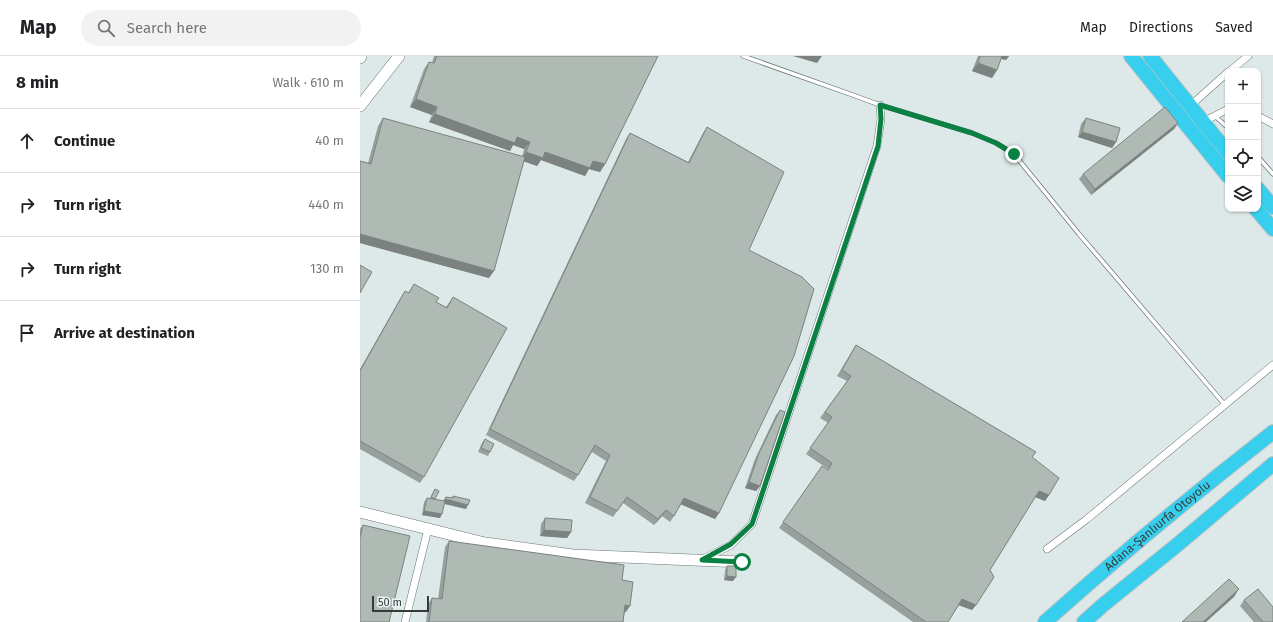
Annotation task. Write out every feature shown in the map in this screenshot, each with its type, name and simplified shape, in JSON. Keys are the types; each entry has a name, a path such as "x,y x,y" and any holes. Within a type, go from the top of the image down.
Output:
{"highway":[{"path":"1131,56 1225,172"},
{"path":"1150,56 1190,106 1209,119 1225,148"},
{"path":"1261,193 1273,207"},
{"path":"1259,212 1273,229"},
{"name":"Adana-Şanlıurfa Otoyolu","path":"1045,622 1160,522 1273,432"},
{"path":"1084,622 1273,464"},
{"path":"1098,622 1177,545"}],"street":[{"path":"360,106 399,56"},
{"path":"1234,68 1248,56"},
{"path":"1190,106 1225,75"},
{"path":"702,560 731,544 752,524 878,146 881,119 880,105"},
{"path":"1209,119 1225,111"},
{"path":"1261,118 1273,124"},
{"path":"1047,549 1088,519 1273,365"},
{"path":"360,512 485,543 573,555 742,562"},
{"path":"405,622 428,529"}],"lane":[{"path":"743,56 880,105 972,133 996,143 1014,154 1225,405"},
{"path":"1209,119 1225,127"},
{"path":"1261,160 1273,174"}],"building":[{"path":"437,56 658,56 605,164 593,161 590,168 545,152 543,158 526,152 530,142 517,137 515,143 435,114 437,107 416,99 429,62 434,63"},
{"path":"980,56 1002,56 997,70 978,63"},
{"path":"1165,107 1178,123 1095,189 1083,174"},
{"path":"383,118 525,157 494,271 360,234 360,161 371,164"},
{"path":"1086,118 1120,128 1116,142 1082,132"},
{"path":"707,127 784,172 749,250 802,277 814,289 794,356 719,513 684,498 674,516 666,510 658,519 627,497 617,511 590,497 610,455 595,445 578,475 490,429 630,133 689,163"},
{"path":"360,265 372,272 360,293"},
{"path":"414,284 439,298 436,302 447,308 453,297 507,328 424,477 360,441 360,371 405,291 409,293"},
{"path":"856,345 1036,452 1032,457 1059,478 1049,495 1039,491 990,570 994,577 976,605 962,599 948,622 926,622 783,522 822,466 828,470 832,463 810,448 832,417 825,412 851,376 842,370"},
{"path":"780,410 785,412 760,486 749,482 759,453"},
{"path":"485,439 494,444 490,452 481,448"},
{"path":"435,489 439,491 435,499 431,497"},
{"path":"453,496 470,500 468,505 445,499 446,497 453,498"},
{"path":"427,498 445,501 442,514 424,511"},
{"path":"545,518 572,520 571,532 544,530"},
{"path":"363,525 410,536 389,622 360,622 360,538"},
{"path":"449,541 624,565 622,580 633,582 630,606 625,605 623,622 429,622 432,598 442,599"},
{"path":"727,566 736,566 736,577 727,576"},
{"path":"1229,579 1239,589 1203,622 1182,622"},
{"path":"1258,589 1273,607 1273,622 1263,622 1244,600"}],"route":[{"path":"742,562 702,560 731,544 752,524 878,146 881,119 880,105 972,133 996,143 1014,154"}]}
